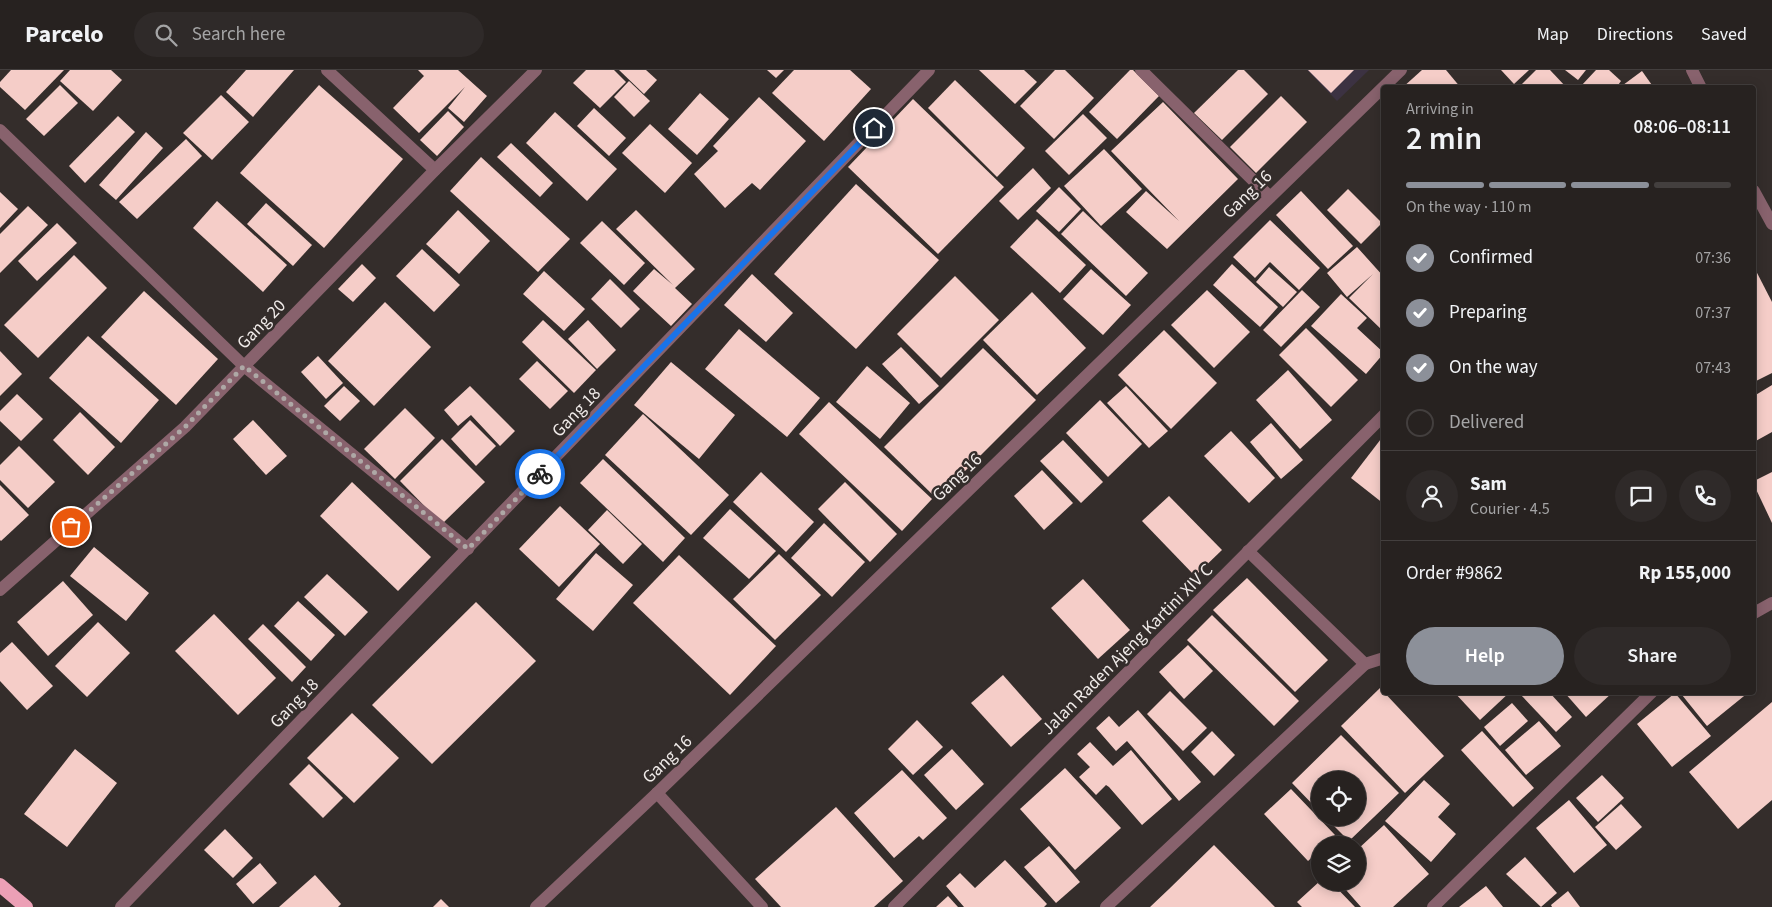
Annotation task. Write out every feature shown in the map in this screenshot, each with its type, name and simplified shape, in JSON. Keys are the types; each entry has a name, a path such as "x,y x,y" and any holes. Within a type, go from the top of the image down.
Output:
{"highway":[{"path":"0,885 26,907"}],"street":[{"path":"327,70 435,170"},
{"name":"Gang 20","path":"0,590 185,427 435,170 536,70"},
{"name":"Gang 18","path":"122,907 929,70"},
{"path":"1141,70 1270,197"},
{"name":"Gang 16","path":"1386,85 1401,70"},
{"path":"1692,70 1700,85"},
{"name":"Gang 16","path":"536,907 657,793 1381,89"},
{"path":"0,130 244,366 468,549"},
{"path":"1756,195 1772,224"},
{"name":"Jalan Raden Ajeng Kartini XIV C","path":"894,907 1381,418"},
{"path":"1248,551 1366,664"},
{"path":"1756,612 1772,603"},
{"path":"1106,907 1366,664 1381,659"},
{"path":"1433,907 1649,695"},
{"path":"657,793 762,907"}],"shaded area":[{"path":"1307,70 1369,70 1337,101"}],"building":[{"path":"11,70 64,70 25,110 0,87 0,82"},
{"path":"70,70 111,70 122,80 93,111 60,81"},
{"path":"246,70 294,70 253,117 226,92"},
{"path":"418,70 458,70 487,96 464,122 448,108 465,87 419,133 393,108 424,76"},
{"path":"586,70 614,70 626,82 600,108 573,83"},
{"path":"619,70 646,70 657,80 644,94"},
{"path":"767,70 784,70 776,78"},
{"path":"794,70 850,70 871,89 824,141 772,93"},
{"path":"979,70 1024,70 1037,82 1015,104"},
{"path":"1055,70 1065,70 1094,98 1054,139 1020,106"},
{"path":"1130,70 1133,70 1159,96 1117,139 1089,112"},
{"path":"1238,70 1244,70 1268,94 1222,140 1194,113"},
{"path":"1308,70 1354,70 1331,93"},
{"path":"1422,70 1446,70 1458,85 1405,85"},
{"path":"1501,70 1529,70 1514,84"},
{"path":"1536,70 1550,70 1564,85 1521,85"},
{"path":"1565,70 1586,70 1578,80"},
{"path":"1596,70 1609,70 1621,81 1618,85 1582,85"},
{"path":"1642,71 1652,85 1623,85"},
{"path":"955,80 1025,148 997,177 928,108"},
{"path":"629,81 650,101 634,117 614,97"},
{"path":"60,85 78,103 44,136 26,119"},
{"path":"319,85 403,159 324,248 240,173"},
{"path":"700,93 729,119 697,155 668,129"},
{"path":"221,95 249,122 212,160 183,133"},
{"path":"1281,96 1307,122 1256,173 1230,147"},
{"path":"759,97 806,141 760,190 752,183 725,208 694,174 718,151 713,146"},
{"path":"913,99 1004,187 938,254 848,167"},
{"path":"1163,102 1238,179 1167,249 1126,212 1146,191 1179,221 1111,151"},
{"path":"594,108 626,138 609,156 577,126"},
{"path":"448,111 464,127 437,156 420,140"},
{"path":"555,112 617,169 587,201 526,143"},
{"path":"1083,114 1107,138 1069,175 1045,151"},
{"path":"118,116 135,132 85,183 69,166"},
{"path":"650,124 692,163 665,193 622,153"},
{"path":"146,132 163,148 116,200 99,185"},
{"path":"186,139 202,156 137,219 119,202"},
{"path":"511,143 553,183 540,197 497,157"},
{"path":"1104,149 1142,189 1101,226 1064,186"},
{"path":"481,157 570,239 538,272 450,191"},
{"path":"1033,168 1051,188 1018,220 999,201"},
{"path":"856,184 939,260 856,349 774,274"},
{"path":"1059,187 1081,209 1059,232 1036,211"},
{"path":"1348,189 1381,224 1361,244 1327,210"},
{"path":"1301,191 1353,246 1328,269 1276,215"},
{"path":"0,192 18,209 0,228"},
{"path":"217,201 287,265 263,292 193,228"},
{"path":"266,203 312,245 293,266 247,224"},
{"path":"28,206 48,225 0,273 0,234"},
{"path":"458,210 490,241 459,274 426,244"},
{"path":"636,210 695,269 675,288 692,304 671,326 633,291 654,269 673,285 616,229"},
{"path":"1083,211 1148,273 1126,296 1061,234"},
{"path":"1037,219 1086,265 1060,293 1010,247"},
{"path":"1270,220 1320,268 1299,290 1270,262 1255,278 1233,257"},
{"path":"602,221 645,263 624,285 580,243"},
{"path":"57,223 77,243 37,281 18,261"},
{"path":"1357,247 1381,274 1381,329 1349,298 1373,274 1347,297 1327,273"},
{"path":"422,249 460,285 434,312 396,276"},
{"path":"74,255 107,288 38,358 4,325"},
{"path":"362,264 376,278 353,302 338,289"},
{"path":"1232,264 1278,307 1260,327 1213,285"},
{"path":"1269,267 1297,292 1283,307 1256,282"},
{"path":"1091,269 1131,305 1103,335 1063,299"},
{"path":"544,271 585,309 564,331 523,294"},
{"path":"1756,271 1772,302 1772,373 1756,381"},
{"path":"752,274 793,313 766,342 724,305"},
{"path":"955,276 999,320 941,378 897,334"},
{"path":"610,279 640,309 621,328 591,299"},
{"path":"1207,290 1250,332 1214,368 1171,325"},
{"path":"1302,290 1320,307 1281,347 1263,330"},
{"path":"144,291 218,359 176,405 101,337"},
{"path":"1032,292 1086,348 1037,395 983,340"},
{"path":"1341,294 1367,318 1357,328 1381,350 1381,356 1366,374 1311,326"},
{"path":"385,302 431,347 374,406 328,361"},
{"path":"543,320 596,370 574,393 522,342"},
{"path":"588,320 616,350 597,369 568,339"},
{"path":"1306,328 1358,380 1331,407 1279,355"},
{"path":"739,329 820,398 787,437 705,369"},
{"path":"1164,330 1217,383 1171,429 1118,375"},
{"path":"88,336 159,400 121,443 49,378"},
{"path":"901,347 939,386 919,404 882,364"},
{"path":"983,348 1036,400 937,499 884,447"},
{"path":"0,351 22,374 0,396"},
{"path":"318,356 343,383 326,399 301,372"},
{"path":"537,361 568,391 550,409 519,379"},
{"path":"671,362 735,415 699,459 634,405"},
{"path":"867,366 910,403 880,439 836,402"},
{"path":"1288,370 1332,420 1300,449 1256,400"},
{"path":"1772,385 1772,432 1756,441 1756,395"},
{"path":"344,386 360,401 340,421 324,406"},
{"path":"470,386 515,431 500,446 471,415 458,426 444,410"},
{"path":"1126,386 1168,431 1149,448 1107,403"},
{"path":"17,394 43,419 21,441 0,421 0,411"},
{"path":"1100,400 1142,444 1108,477 1066,433"},
{"path":"829,402 932,499 902,531 799,434"},
{"path":"405,408 435,438 395,479 364,449"},
{"path":"80,412 115,447 88,475 53,440"},
{"path":"643,414 729,495 691,535 605,455"},
{"path":"253,420 287,456 266,475 233,439"},
{"path":"470,420 496,446 476,466 451,439"},
{"path":"1271,423 1303,460 1281,479 1250,442"},
{"path":"1231,431 1275,478 1249,503 1204,456"},
{"path":"442,439 485,482 442,524 400,481"},
{"path":"1381,439 1381,502 1351,478"},
{"path":"1063,440 1103,482 1081,503 1040,461"},
{"path":"19,446 55,482 28,508 0,480 0,465"},
{"path":"603,459 685,538 663,562 580,483"},
{"path":"1042,470 1073,503 1044,530 1014,496"},
{"path":"761,472 814,522 786,552 733,502"},
{"path":"1772,472 1772,523 1756,489 1756,480"},
{"path":"352,482 431,557 398,591 320,516"},
{"path":"845,482 897,534 870,562 818,509"},
{"path":"0,485 29,515 1,541 0,540"},
{"path":"1169,496 1222,550 1195,576 1142,521"},
{"path":"560,506 600,544 559,587 519,549"},
{"path":"730,509 776,551 749,579 703,538"},
{"path":"607,510 642,544 623,564 588,530"},
{"path":"824,523 865,562 832,597 791,558"},
{"path":"94,547 149,593 126,621 70,576"},
{"path":"596,553 633,585 593,631 556,599"},
{"path":"779,554 821,595 775,640 733,599"},
{"path":"679,555 776,646 730,695 633,603"},
{"path":"327,574 368,612 345,636 304,597"},
{"path":"1247,578 1328,660 1295,692 1213,610"},
{"path":"1083,579 1130,630 1098,659 1051,608"},
{"path":"63,581 93,615 48,656 17,622"},
{"path":"298,601 335,635 311,661 274,626"},
{"path":"476,602 536,661 432,764 372,705"},
{"path":"214,614 276,678 238,715 175,651"},
{"path":"1212,615 1299,701 1274,726 1187,640"},
{"path":"98,622 130,653 87,697 55,666"},
{"path":"263,624 306,667 292,682 248,639"},
{"path":"12,642 53,686 27,710 0,681 0,653"},
{"path":"1188,645 1213,671 1184,699 1159,672"},
{"path":"1003,675 1042,719 1011,747 971,703"},
{"path":"1380,688 1381,695 1387,695 1444,756 1405,793 1341,726"},
{"path":"1170,691 1207,728 1183,751 1147,714"},
{"path":"1457,695 1507,695 1480,720"},
{"path":"1521,695 1552,695 1572,717 1556,732"},
{"path":"1567,695 1610,695 1586,717"},
{"path":"1673,695 1677,695 1711,736 1672,767 1637,724"},
{"path":"1682,695 1745,695 1707,726"},
{"path":"1772,702 1772,800 1738,829 1689,772"},
{"path":"1512,703 1528,721 1500,746 1484,727"},
{"path":"1138,710 1201,782 1179,801 1127,741 1116,751 1096,728 1109,716 1119,727"},
{"path":"352,713 399,758 354,803 307,758"},
{"path":"917,720 943,747 913,775 888,749"},
{"path":"1539,721 1561,746 1526,775 1505,750"},
{"path":"1212,731 1235,755 1214,776 1191,752"},
{"path":"1482,731 1534,788 1513,807 1461,750"},
{"path":"1341,735 1399,793 1366,825 1366,771 1311,771 1311,803 1292,783"},
{"path":"1090,742 1113,766 1131,750 1172,799 1142,825 1106,785 1096,795 1079,777 1090,767 1077,754"},
{"path":"75,749 117,783 67,847 24,814"},
{"path":"952,749 984,784 956,810 924,775"},
{"path":"309,764 343,798 323,818 289,784"},
{"path":"1065,768 1121,828 1075,870 1020,809"},
{"path":"902,770 947,818 923,840 919,836 894,858 854,813"},
{"path":"1602,775 1624,798 1598,822 1576,798"},
{"path":"1424,780 1450,804 1438,817 1456,834 1431,862 1385,821"},
{"path":"1291,789 1311,810 1311,826 1326,826 1335,835 1311,836 1311,858 1308,861 1264,814"},
{"path":"1569,800 1607,845 1574,873 1536,828"},
{"path":"1621,804 1642,827 1616,850 1595,827"},
{"path":"836,807 903,881 874,907 781,907 755,879"},
{"path":"1384,825 1429,874 1393,907 1361,907 1347,891 1366,891 1366,842"},
{"path":"1334,826 1365,826 1354,836 1344,836"},
{"path":"225,829 253,858 233,878 204,850"},
{"path":"1214,845 1275,907 1150,907 1169,889"},
{"path":"1049,846 1080,882 1056,903 1024,867"},
{"path":"1525,857 1557,893 1541,907 1506,874"},
{"path":"1005,860 1047,904 1044,907 964,907 946,886 960,873 975,888"},
{"path":"260,863 277,883 253,904 236,884"},
{"path":"315,875 341,904 338,907 279,907"},
{"path":"1486,886 1503,907 1459,907"},
{"path":"1311,889 1311,891 1340,891 1355,907 1302,907 1297,902"},
{"path":"1568,891 1580,907 1552,907 1551,905"},
{"path":"948,896 958,907 936,907"},
{"path":"441,899 449,907 433,907"}],"way so far":[{"path":"71,527 185,427 244,366 468,549 540,474"}],"route":[{"path":"540,474 874,128"}]}
